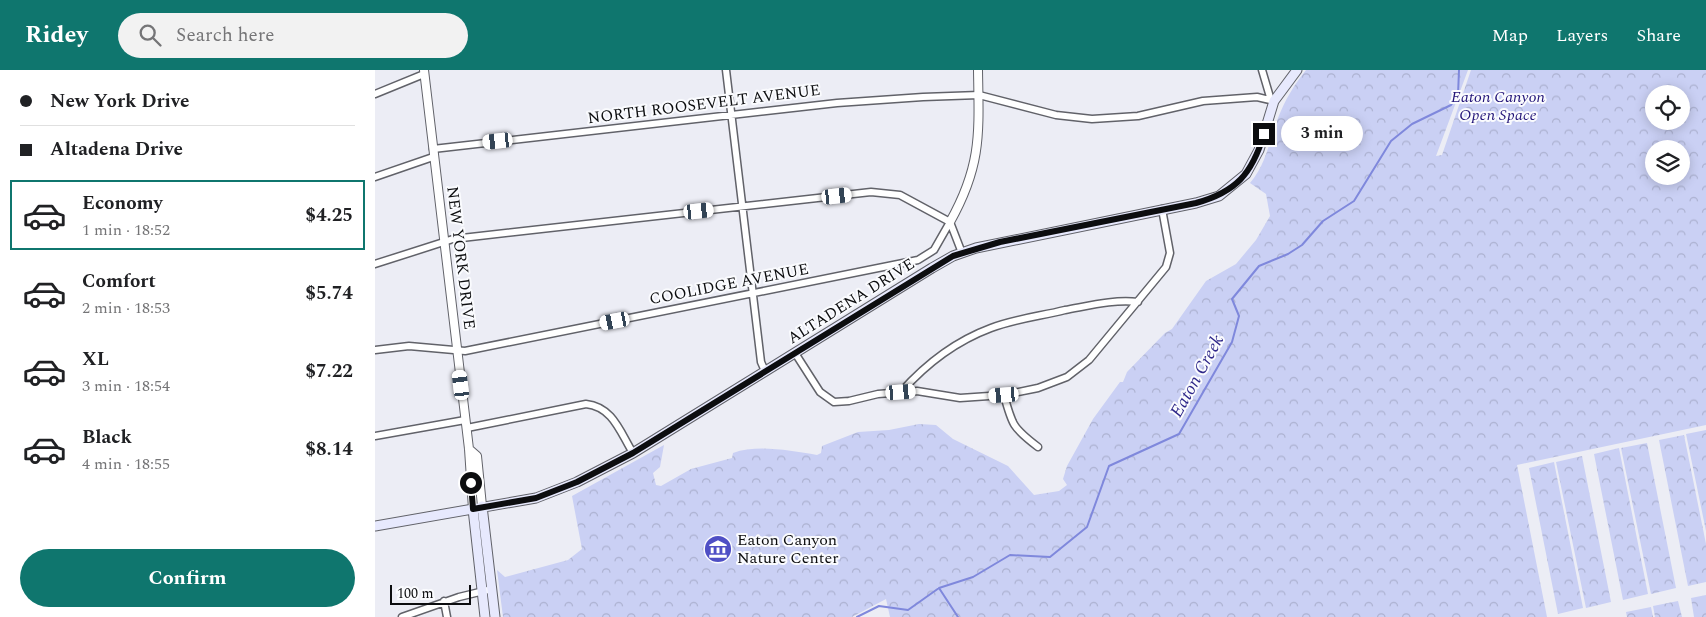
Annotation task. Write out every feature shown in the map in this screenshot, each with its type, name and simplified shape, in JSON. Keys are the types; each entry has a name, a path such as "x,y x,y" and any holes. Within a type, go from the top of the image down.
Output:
{"main road":[{"name":"ALTADENA DRIVE","path":"375,526 536,498 557,490 633,453 932,268 962,253 1000,242 1162,210 1219,196 1246,174 1259,150 1274,101 1297,70"},
{"name":"NEW YORK DRIVE","path":"478,508 488,590 495,617"},
{"name":"NEW YORK DRIVE","path":"485,617 488,590"}],"street":[{"path":"727,70 761,362 765,371"},
{"path":"950,222 968,185 976,161 979,129 978,70"},
{"path":"1263,71 1270,97 1274,101"},
{"path":"375,94 424,72"},
{"name":"NEW YORK DRIVE","path":"424,72 469,449 478,508"},
{"name":"NORTH ROOSEVELT AVENUE","path":"375,177 433,153 732,114 837,103 979,95 1055,115 1092,120 1138,116 1203,101 1257,97 1274,101"},
{"path":"375,264 462,238 871,192 901,195 950,222 962,253"},
{"path":"795,353 820,392 835,402 901,392 917,391 960,398 1004,395 1039,388 1067,377 1089,360 1161,276 1169,260 1169,246 1162,210"},
{"name":"COOLIDGE AVENUE","path":"375,350 409,346 465,351 918,260 934,250 950,222"},
{"path":"901,392 923,368 970,338 991,328 1080,308 1130,301 1138,302"},
{"path":"1004,395 1011,424 1038,447"},
{"path":"375,436 466,424 586,404 596,406 610,414 633,453"},
{"path":"402,617 445,601 488,590"},
{"path":"445,601 447,617"}],"green space":[{"name":"Eaton Canyon Open Space","path":"1306,70 1468,70 1436,156 1442,155 1471,70 1706,70 1706,425 1517,465 1547,617 890,617 886,599 852,617 503,617 497,570 505,577 568,560 582,549 572,496 664,445 660,467 653,473 656,485 661,486 691,469 732,458 733,453 743,450 775,449 817,455 821,453 822,446 858,432 889,430 919,424 936,425 953,439 1008,466 1034,495 1059,491 1067,485 1063,479 1067,466 1093,419 1120,382 1123,382 1127,372 1165,333 1172,329 1206,281 1236,264 1256,240 1270,216 1266,194 1250,183 1264,160 1275,127 1290,93"},
{"path":"1706,430 1706,531 1686,434"},
{"path":"1684,435 1706,544 1706,582 1688,586 1659,440"},
{"path":"1647,443 1676,588 1651,594 1621,448"},
{"path":"1619,448 1648,594 1623,600 1594,454"},
{"path":"1582,456 1611,602 1586,608 1556,462"},
{"path":"1554,462 1583,608 1558,614 1529,468"},
{"path":"1706,595 1706,617 1694,617 1691,598"},
{"path":"1678,601 1682,617 1655,617 1653,606"},
{"path":"1651,607 1653,617 1627,617 1626,612"}],"waterway":[{"name":"Eaton Creek","path":"857,617 879,606 908,610 939,588 973,577 1010,555 1050,557 1087,527 1109,466 1179,434 1232,342 1239,316 1232,299 1259,266 1288,254 1302,245 1323,221 1354,201 1391,141 1412,124 1451,105 1458,95 1459,70"},
{"path":"939,588 958,617"}],"place":[{"name":"Eaton Canyon Nature Center","path":"718,549"}],"route":[{"path":"471,483 473,509 536,498 577,482 633,453 953,256 1000,242 1196,203 1219,196 1237,183 1253,165 1264,134"}]}
